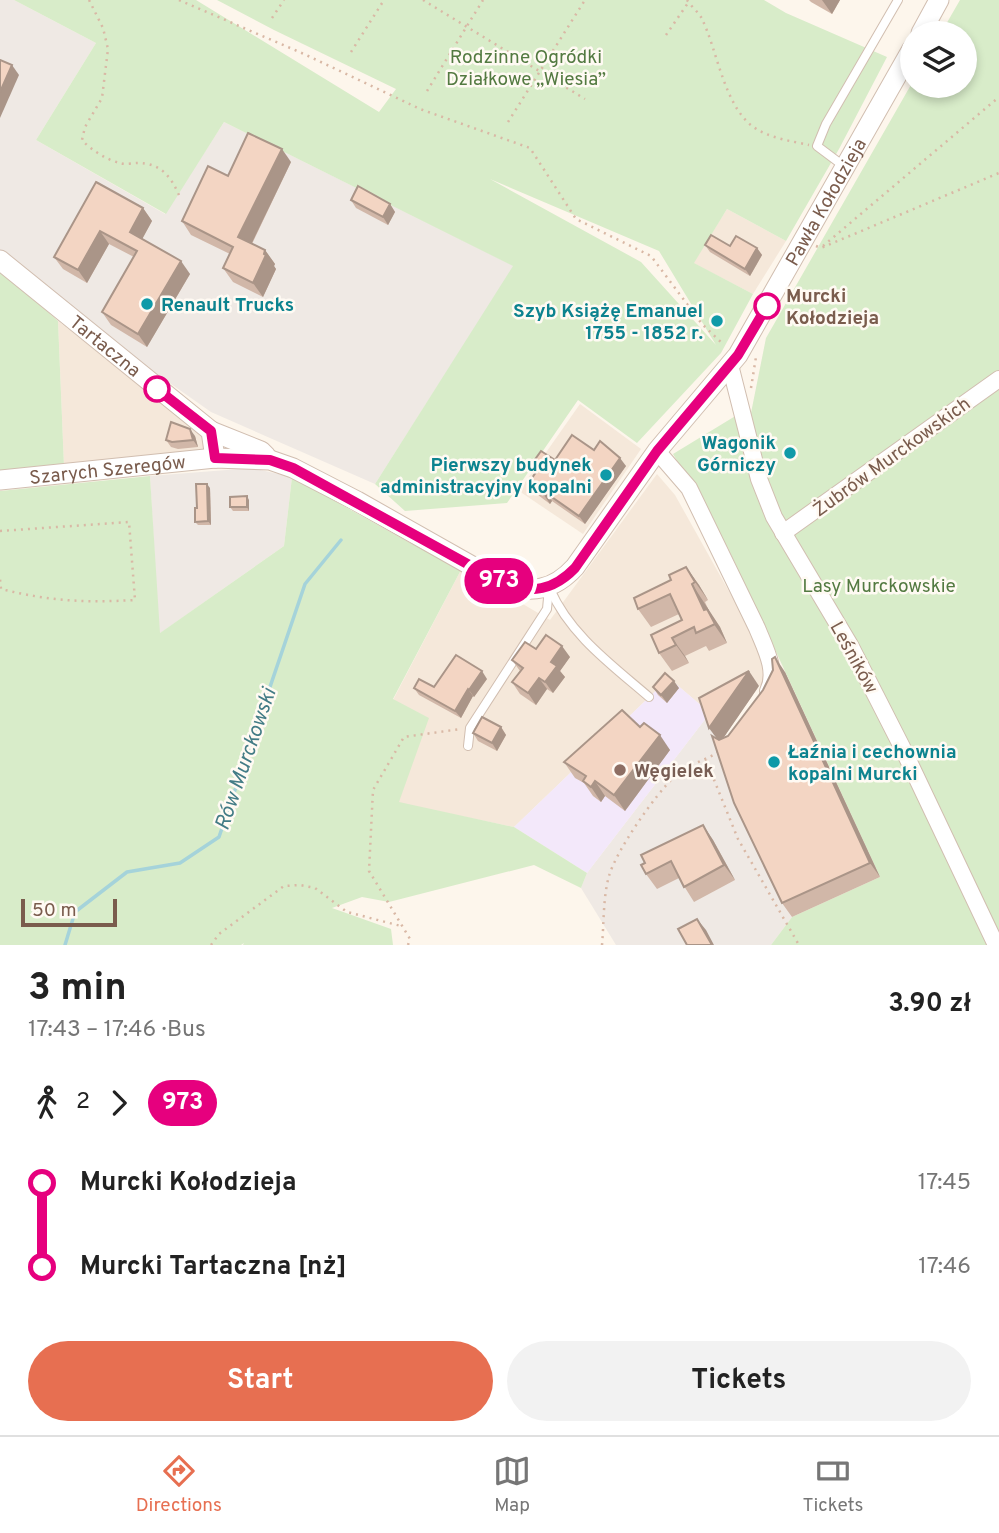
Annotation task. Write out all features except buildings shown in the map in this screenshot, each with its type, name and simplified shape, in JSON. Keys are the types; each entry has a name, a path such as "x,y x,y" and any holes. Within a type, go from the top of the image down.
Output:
{"street":[{"path":"928,21 939,0"},
{"name":"Pawła Kołodzieja","path":"549,587 563,580 575,568 657,451 734,360 900,70"},
{"name":"Tartaczna","path":"0,260 211,431 261,451 270,460"},
{"name":"Leśników","path":"734,360 759,479 774,517 850,645 875,693 996,945"},
{"name":"Żubrów Murckowskich","path":"783,533 999,379"},
{"path":"211,431 215,458"},
{"path":"657,451 689,488 762,640 773,681 764,700"},
{"name":"Tartaczna","path":"215,458 270,460 293,468 502,583 524,590 549,587"},
{"name":"Szarych Szeregów","path":"0,480 215,458"}],"lane":[{"path":"845,167 817,146 826,124 898,0"},
{"path":"549,587 570,625 649,697"},
{"path":"468,746 470,728 547,609 549,587"}],"path":[{"path":"89,0 103,28 108,49 102,99 85,127 82,140 90,149 121,164 142,163 159,167 171,178 178,195"},
{"path":"179,0 304,54 420,109 530,148 576,219 651,256 702,324 734,360"},
{"path":"272,18 284,0"},
{"path":"351,52 384,0"},
{"path":"423,0 584,99"},
{"path":"427,91 484,0"},
{"path":"508,122 585,0"},
{"path":"666,35 688,1 700,17 738,108 752,125 780,139 817,146"},
{"path":"999,97 821,248 999,173"},
{"path":"0,531 129,522 135,600 83,603 0,589 0,579"},
{"path":"408,945 410,939 369,871 373,790 404,737 470,728"},
{"path":"602,945 609,877 615,860 674,776 722,750"},
{"path":"706,760 738,839 799,945"},
{"path":"211,945 219,934 284,886 315,888 347,912 401,926"}],"shaded area":[{"path":"0,0 14,0 96,43 36,140 165,214 224,122 514,266 375,484 211,412 97,332 0,251"},
{"path":"727,209 786,241 753,294 693,263"},
{"path":"58,321 204,435 208,451 64,466"},
{"path":"580,404 641,449 583,534 519,491"},
{"path":"252,468 292,477 284,546 159,634 150,476"},
{"path":"657,474 675,495 750,629 768,681 710,713 669,678 514,827 398,803 428,718 393,700 462,568 550,620"},
{"name":"Węgielek","path":"669,678 710,713 587,873 514,827"},
{"path":"710,713 744,817 792,917 771,945 616,945 581,888 587,873"}],"green space":[{"name":"Rodzinne Ogródki Działkowe „Wiesia”","path":"14,0 196,0 379,112 396,89 217,0 764,0 786,13 887,57 839,149 786,241 727,209 694,263 753,294 721,353 637,443 578,400 507,503 405,511 375,484 513,266 224,122 166,214 36,140 96,43","holes":["490,179 659,251 716,345 641,262"]},
{"name":"Lasy Murckowskie","path":"960,0 999,0 999,945 771,945 792,917 880,877 728,548 673,454 737,415 759,451 751,413 766,338 903,98 977,98 977,21 948,21"},
{"path":"0,269 58,321 64,466 0,472"},
{"path":"150,476 160,633 284,546 292,477 410,543 462,568 393,699 429,718 399,802 514,827 587,873 581,888 534,865 389,902 362,897 332,908 391,929 393,945 0,945 0,491"}],"waterway":[{"name":"Rów Murckowski","path":"65,945 75,912 127,872 180,863 219,837 305,584 341,540"}],"bus line":[{"name":"973","path":"157,389 211,431 215,458 270,460 293,468 502,583 524,590 536,589 549,587 563,580 575,568 657,451 738,355 767,306"}],"place":[{"name":"Renault Trucks","path":"147,304"},
{"name":"Murcki Kołodzieja","path":"767,306"},
{"name":"Szyb Książę Emanuel 1755 - 1852 r.","path":"717,321"},
{"name":"Wagonik Górniczy","path":"790,453"},
{"name":"Pierwszy budynek administracyjny kopalni","path":"606,475"},
{"name":"Łaźnia i cechownia kopalni Murcki","path":"774,762"},
{"name":"Węgielek","path":"620,770"}]}
